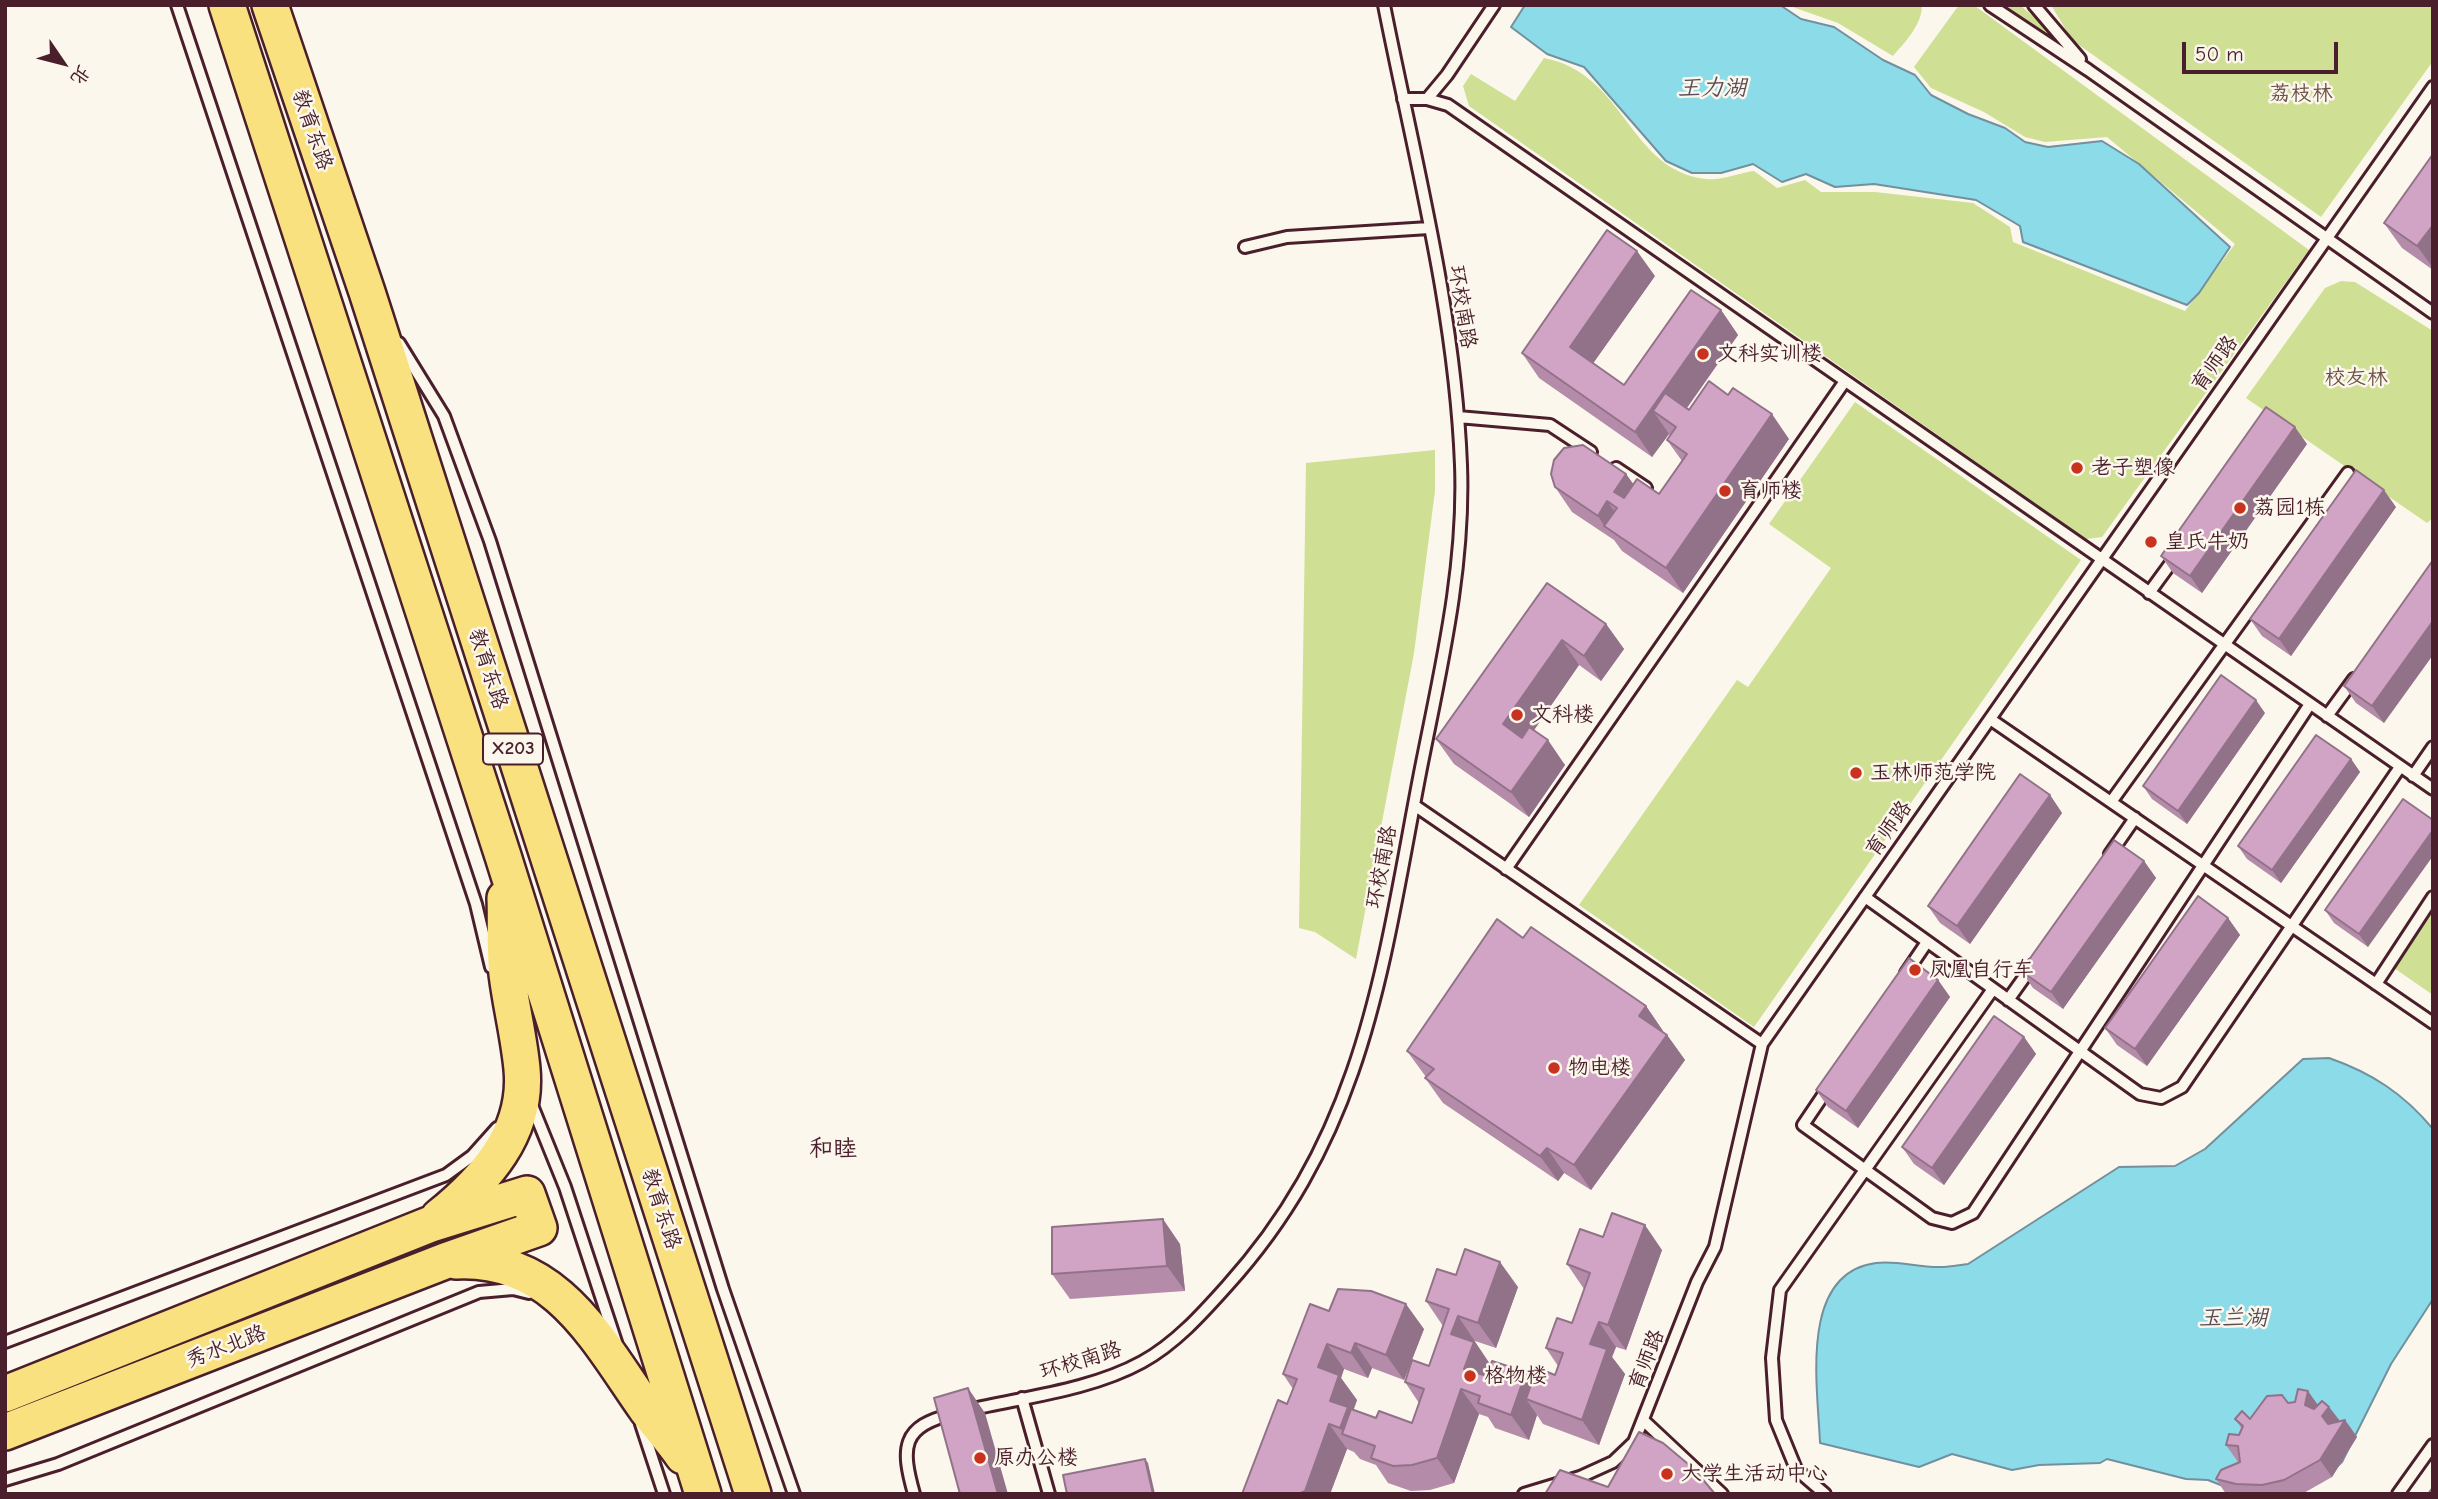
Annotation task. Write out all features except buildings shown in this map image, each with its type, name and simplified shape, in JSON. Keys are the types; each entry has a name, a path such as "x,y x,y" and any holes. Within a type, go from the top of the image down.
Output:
{"main road":[{"name":"教育东路","path":"227,5 503,856 700,1485"},
{"name":"教育东路","path":"270,5 367,292 753,1494"},
{"path":"431,1224 489,1170 511,1136 521,1107 513,1078 503,856"},
{"name":"秀水北路","path":"5,1394 431,1224 527,1194 539,1228 445,1261 5,1432"},
{"path":"445,1261 494,1264 527,1277 559,1296 587,1322 700,1485"}],"lane":[{"path":"177,5 476,904 494,983"},
{"name":"环校南路","path":"914,1494 904,1459 910,1437 930,1419 1107,1378 1143,1362 1177,1337 1243,1268 1276,1221 1328,1138 1348,1091 1376,1000 1456,582 1461,528 1458,417 1429,228 1384,5"},
{"path":"1427,99 1447,75 1494,5"},
{"path":"1990,5 2088,69 2326,240 2433,313"},
{"path":"2034,5 2088,69"},
{"name":"育师路","path":"1524,1494 1580,1477 1614,1462 1634,1442 1698,1282 1715,1247 1762,1044 2433,87"},
{"path":"1403,99 1427,99 1448,105 2433,789"},
{"path":"1245,247 1287,237 1429,228"},
{"path":"367,292 444,416 490,541 723,1289 794,1494"},
{"path":"1507,869 1845,381"},
{"path":"1458,417 1549,425 1657,495"},
{"path":"2111,802 2348,472"},
{"path":"2149,593 2180,550"},
{"path":"2327,716 2360,671"},
{"path":"1834,1079 1803,1125 1868,1169 1932,1218 1952,1223 1973,1213 2310,704"},
{"path":"1990,719 2433,1023"},
{"path":"2413,776 2433,747"},
{"path":"1865,897 2140,1094 2161,1098 2182,1087 2400,767"},
{"path":"1414,805 1762,1044"},
{"path":"2103,864 2135,818"},
{"path":"2376,984 2433,897"},
{"path":"1896,988 1927,942"},
{"path":"2008,1000 2040,955"},
{"path":"1825,1494 1796,1469 1776,1420 1772,1358 1780,1290 1993,989"},
{"path":"498,996 513,1078 565,1187 664,1494"},
{"path":"5,1342 446,1175 472,1157 503,1116"},
{"path":"5,1480 58,1464 479,1292 513,1289 543,1297 577,1322 598,1347 641,1424"},
{"path":"1022,1398 1049,1494"},
{"path":"1644,1421 1722,1494"},
{"path":"2398,1494 2428,1461 2433,1445"}],"green space":[{"path":"1787,5 1922,5 1916,26 1893,56 1838,23"},
{"path":"1959,5 1975,6 2309,250 2102,537 2086,539 1469,106 1463,86 1471,74 1515,101 1544,58 1571,67 1593,82 1642,141 1660,159 1680,172 1711,179 1754,171 1777,188 1805,180 1821,192 1875,192 1973,203 2010,227 2013,242 2185,311 2235,244 2107,137 2045,142 2025,137 1984,112 1931,88 1914,67"},
{"path":"2001,5 2020,5 2059,39 2056,43"},
{"name":"荔枝林","path":"2051,5 2433,5 2433,61 2321,217 2072,40"},
{"name":"校友林","path":"2341,281 2355,282 2433,331 2433,518 2427,523 2246,398 2325,288"},
{"path":"1855,402 2081,560 1754,1027 1579,905 1737,680 1748,687 1831,568 1769,524"},
{"path":"1435,450 1435,491 1414,653 1356,959 1315,932 1299,928 1306,463"},
{"path":"2433,912 2433,995 2394,968"}],"water":[{"name":"王力湖","path":"1525,5 1780,5 1801,19 1834,27 1883,60 1915,75 1931,95 1968,114 2005,128 2025,142 2048,147 2102,141 2139,164 2230,247 2199,293 2187,305 2023,242 2020,226 1976,200 1874,184 1835,187 1806,174 1782,182 1753,164 1721,173 1692,173 1666,161 1584,67 1547,54 1511,27"},
{"name":"玉兰湖","path":"2329,1058 2359,1070 2386,1086 2411,1105 2433,1129 2433,1299 2391,1364 2342,1462 2321,1482 2238,1492 2208,1480 2186,1479 2107,1459 2100,1463 2039,1465 2012,1470 1952,1454 1919,1467 1820,1443 1816,1365 1818,1336 1823,1310 1834,1288 1851,1271 1884,1262 1933,1267 1968,1264 2119,1167 2175,1166 2205,1149 2303,1059"}],"place":[{"name":"文科实训楼","path":"1703,354"},
{"name":"老子塑像","path":"2077,468"},
{"name":"育师楼","path":"1725,491"},
{"name":"荔园1栋","path":"2240,508"},
{"name":"皇氏牛奶","path":"2151,542"},
{"name":"文科楼","path":"1517,715"},
{"name":"玉林师范学院","path":"1856,773"},
{"name":"凤凰自行车","path":"1915,970"},
{"name":"物电楼","path":"1554,1068"},
{"name":"格物楼","path":"1470,1376"},
{"name":"原办公楼","path":"980,1458"},
{"name":"大学生活动中心","path":"1667,1474"}],"district":[{"name":"和睦","path":"833,1149"}]}
